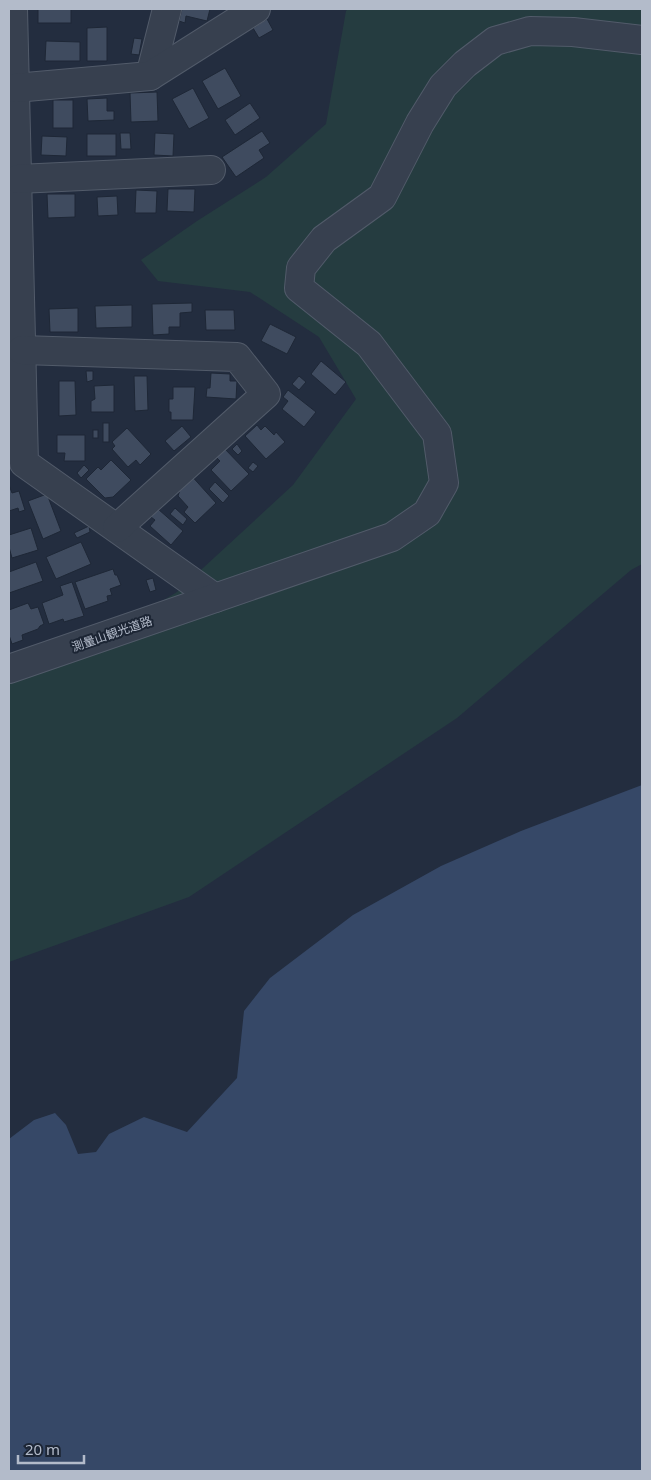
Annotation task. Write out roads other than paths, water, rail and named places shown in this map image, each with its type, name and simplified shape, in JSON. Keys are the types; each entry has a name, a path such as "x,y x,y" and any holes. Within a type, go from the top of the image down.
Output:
{"street":[{"path":"13,9 22,350 16,466 118,528 215,598"},
{"path":"150,76 167,9"},
{"path":"15,88 150,76 256,9"},
{"name":"測量山観光道路","path":"9,669 392,537 426,513 444,483 437,434 369,344 299,288 301,268 324,239 382,197 420,123 443,86 465,64 495,41 530,31 573,32 642,40"},
{"path":"18,179 211,170"},
{"path":"22,350 237,357 266,394 118,528"}],"water":[{"path":"642,785 642,1471 9,1471 9,1139 34,1120 55,1113 66,1125 78,1154 96,1152 109,1134 144,1117 187,1132 237,1078 244,1011 270,978 353,915 441,866 521,831"}]}
